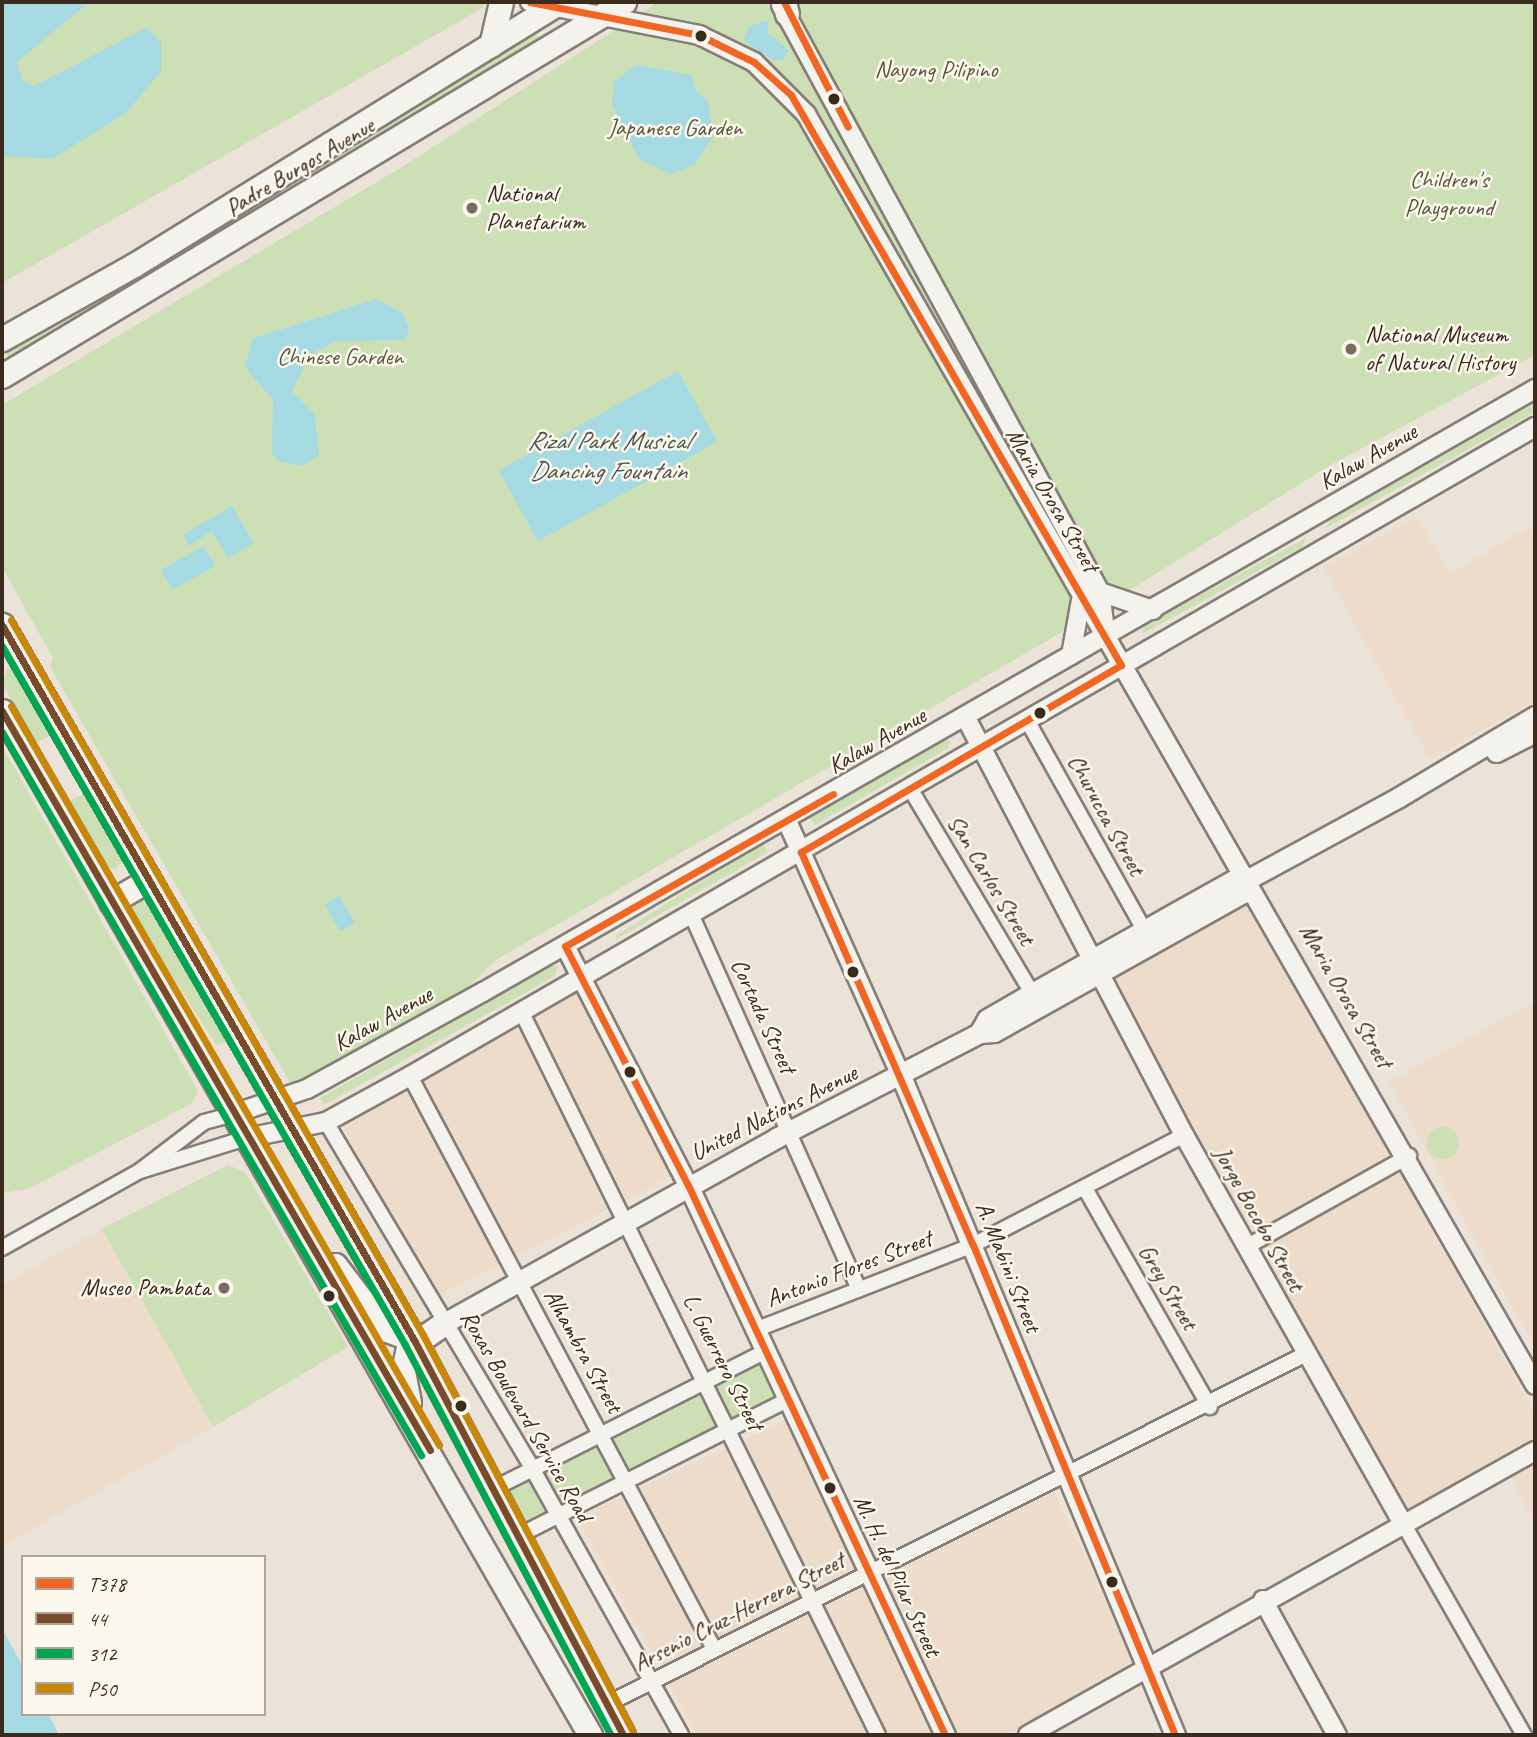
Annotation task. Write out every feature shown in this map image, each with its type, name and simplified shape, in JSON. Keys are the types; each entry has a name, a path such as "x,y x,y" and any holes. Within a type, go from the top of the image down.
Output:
{"main road":[{"path":"491,45 502,2"},
{"name":"Padre Burgos Avenue","path":"4,369 297,200 624,2"},
{"name":"Padre Burgos Avenue","path":"2,339 281,175 491,45 547,3"},
{"path":"281,175 297,200"},
{"path":"2,625 9,654 148,880 414,1340 623,1735"},
{"path":"2,711 288,1214 414,1422 590,1735"},
{"name":"United Nations Avenue","path":"1441,775 1535,716"},
{"name":"United Nations Avenue","path":"446,1322 790,1130 901,1076 979,1033 994,1032 1095,967 1202,906 1235,879 1250,878 1441,775 1535,732"},
{"path":"111,902 148,880"},
{"name":"United Nations Avenue","path":"979,1033 986,1019 1032,993 1095,967 1145,930 1202,906"},
{"name":"A. Mabini Street","path":"901,1076 973,1245 1066,1479 1175,1735"},
{"name":"M. H. del Pilar Street","path":"688,1185 945,1735"},
{"path":"288,1214 384,1329 414,1340"},
{"path":"414,1422 402,1371 414,1340 446,1322"}],"street":[{"name":"Maria Orosa Street","path":"547,3 699,36 754,62 791,95 824,143 1081,600 1106,637 1250,878 1409,1156 1535,1384"},
{"name":"Maria Orosa Street","path":"784,6 1100,592 1106,637"},
{"name":"Kalaw Avenue","path":"233,1114 275,1102 565,946 787,821 1535,389"},
{"path":"140,1171 246,1138 326,1122 583,979 1535,427"},
{"path":"1100,592 1153,610"},
{"path":"1071,655 1081,600"},
{"name":"Jorge Bocobo Street","path":"966,718 1184,1135 1524,1735"},
{"name":"Churucca Street","path":"1028,722 1145,930"},
{"name":"San Carlos Street","path":"911,790 1032,993"},
{"name":"A. Mabini Street","path":"787,821 901,1076"},
{"name":"Cortada Street","path":"692,916 859,1289"},
{"name":"M. H. del Pilar Street","path":"565,946 688,1185"},
{"name":"L. Guerrero Street","path":"522,1013 732,1428 878,1735"},
{"name":"Alhambra Street","path":"410,1076 714,1649"},
{"path":"2,1248 140,1171 204,1122 233,1114"},
{"name":"Roxas Boulevard Service Road","path":"326,1122 532,1468 681,1735"},
{"name":"Antonio Flores Street","path":"755,1330 973,1245 1086,1190 1184,1135"},
{"path":"1246,1247 1409,1156"},
{"name":"Grey Street","path":"1086,1190 1210,1407"},
{"path":"491,1490 764,1352"},
{"name":"Arsenio Cruz-Herrera Street","path":"607,1704 813,1599 1066,1479 1210,1407 1306,1354"},
{"path":"516,1537 787,1400"},
{"path":"1028,1735 1145,1666 1535,1451"},
{"path":"1263,1600 1337,1735"}],"shaded area":[{"path":"1417,517 1450,574 1529,527 1535,539 1535,701 1430,759 1323,567"},
{"path":"1249,899 1535,1415 1535,1439 1402,1512 1106,978"},
{"path":"579,988 674,1175 431,1299 336,1112"},
{"path":"1535,1002 1535,1348 1389,1082"},
{"path":"102,1229 213,1427 2,1546 2,1285"},
{"path":"785,1420 936,1735 697,1735 577,1518"},
{"path":"1535,1462 1535,1524 1510,1475"},
{"path":"1054,1492 1134,1661 1008,1735 957,1735 879,1575"}],"green space":[{"path":"2,2 484,2 484,7 2,283"},
{"path":"658,2 1535,2 1535,355 1329,466 1062,632 496,960 466,989 292,1086 50,667 53,658 2,567 2,405 402,167"},
{"path":"534,33 543,41 299,185 300,178"},
{"path":"278,191 277,198 10,359 6,353 45,327"},
{"path":"1535,403 1535,412 1326,528 1330,520"},
{"path":"1306,538 1302,547 1142,634 1143,626"},
{"path":"7,668 15,670 52,734 36,743 2,684"},
{"path":"943,740 951,741 948,748 815,825 810,817"},
{"path":"2,746 198,1091 191,1104 28,1189 2,1193"},
{"path":"87,792 124,859 115,870 107,867 70,801"},
{"path":"763,843 768,852 616,939 615,936"},
{"path":"139,899 149,903 227,1041 217,1046 152,945 131,910"},
{"path":"550,966 558,966 555,976 324,1105 320,1098"},
{"path":"1443,1127 1454,1132 1459,1143 1454,1154 1443,1159 1432,1154 1427,1143 1432,1132"},
{"name":"Museo Pambata","path":"228,1165 245,1172 348,1347 213,1427 102,1229"},
{"path":"770,1355 789,1394 521,1524 502,1486"}],"water":[{"path":"2,2 89,2 17,62 22,81 34,86 146,28 161,42 161,71 126,113 52,159 2,156"},
{"path":"767,20 768,33 788,50 784,60 775,61 744,41 748,27"},
{"path":"636,65 692,75 696,91 708,101 713,136 695,164 671,174 639,159 612,105 614,82"},
{"path":"376,299 403,313 409,331 405,340 336,341 310,355 292,391 315,415 319,455 302,466 279,462 272,453 273,400 245,367 252,339"},
{"name":"Rizal Park Musical Dancing Fountain","path":"678,371 717,442 538,541 499,470"},
{"path":"232,506 254,543 228,558 211,531 189,546 183,535"},
{"path":"204,546 215,566 172,590 161,570"},
{"path":"339,896 355,923 340,931 324,905"},
{"path":"2,1628 21,1663 21,1716 49,1716 59,1735 2,1735"}],"transit line":[{"name":"T378","path":"530,2 699,35 754,62 791,95 1121,665 801,852 973,1245 1175,1735"},
{"name":"T378","path":"784,2 848,127"},
{"name":"P50","path":"11,620 423,1335 632,1730"},
{"name":"44","path":"2,625 414,1340 623,1735"},
{"name":"312","path":"2,646 405,1345 611,1735"},
{"name":"P50","path":"11,706 439,1445"},
{"name":"44","path":"2,711 430,1450"},
{"name":"312","path":"2,732 421,1455"},
{"name":"T378","path":"833,794 565,946 688,1185 945,1735"}],"place":[{"name":"National Planetarium","path":"472,208"},
{"name":"National Museum of Natural History","path":"1351,349"},
{"name":"Museo Pambata","path":"224,1288"}],"park label":[{"name":"Nayong Pilipino","path":"936,70"},
{"name":"Japanese Garden","path":"675,128"},
{"name":"Children's Playground","path":"1449,194"},
{"name":"Chinese Garden","path":"340,357"}]}
